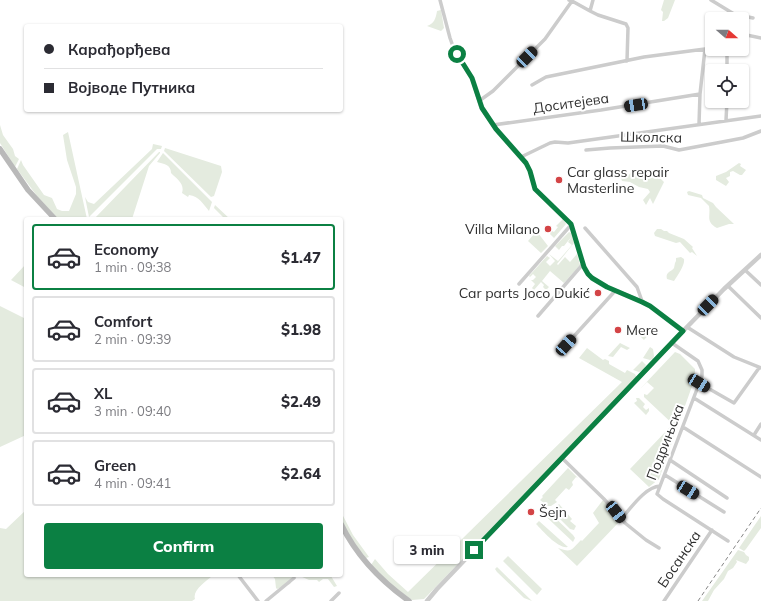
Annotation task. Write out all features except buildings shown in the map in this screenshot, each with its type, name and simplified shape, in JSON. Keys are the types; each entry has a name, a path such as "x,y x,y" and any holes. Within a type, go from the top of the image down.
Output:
{"main road":[{"path":"0,148 28,190 53,217"},
{"path":"343,528 349,540 363,559 394,589 409,601"},
{"path":"394,589 404,601"}],"street":[{"path":"440,0 455,52 472,78 482,108 530,171 535,189 571,225 583,264 588,274 592,278 615,291 642,302 734,357 760,368 734,403 699,383"},
{"path":"479,101 493,91 545,39 571,0 598,15 626,24 628,28 627,61"},
{"path":"590,11 593,0"},
{"path":"711,0 731,12"},
{"path":"749,17 753,18"},
{"path":"749,35 761,38"},
{"path":"532,85 546,76 655,55 705,49 700,94 699,124"},
{"name":"Доситејева","path":"494,125 700,94"},
{"path":"726,108 726,120"},
{"path":"520,157 550,143 568,143 761,116"},
{"name":"Школска","path":"586,150 664,146 679,150 743,138 761,131"},
{"path":"519,284 571,225"},
{"path":"585,228 637,287 642,302"},
{"path":"426,601 685,329 761,255"},
{"path":"538,316 583,264"},
{"path":"745,270 761,285"},
{"path":"728,286 761,318"},
{"path":"566,345 615,291"},
{"name":"Подрињска","path":"672,343 700,365 702,370 694,398 657,494 712,530"},
{"path":"694,398 761,440"},
{"path":"754,435 761,424"},
{"path":"683,427 761,477"},
{"path":"562,458 604,498 621,519 659,548"},
{"path":"670,460 727,498"},
{"path":"665,475 724,512"},
{"path":"621,519 648,490 656,486 660,486"},
{"path":"712,530 728,541"},
{"name":"Босанска","path":"664,601 712,530"},
{"path":"240,577 258,601"},
{"path":"266,601 294,578"},
{"path":"422,601 437,589"},
{"path":"331,601 339,593"}],"shaded area":[{"path":"664,0 675,0 668,18 662,21 663,12 661,10"},
{"path":"441,10 444,28 441,31 427,26 434,20 437,11"},
{"path":"0,125 3,135 13,149 15,156 19,159 15,167 0,143"},
{"path":"68,132 87,217 56,217 37,196 17,169 21,160 44,195 52,198 57,209 69,211 76,194 76,187 67,160 63,135"},
{"path":"153,144 162,146 161,149 157,149 89,217 85,197 88,202 94,204 152,149"},
{"path":"165,148 221,166 222,172 214,196 211,197 164,151"},
{"path":"160,152 149,166 133,217 96,217"},
{"path":"163,153 212,202 209,211 198,199 189,195 188,197 182,193 183,190 181,184 171,173 170,168 165,164 157,162"},
{"path":"739,163 741,164 740,166 746,170 742,175 733,171 730,172 730,176 726,178 729,182 726,186 716,180 716,176 726,172"},
{"path":"633,169 649,175 657,175 664,182 653,204 650,198 646,205 643,200 650,192 648,189 639,187 630,182 622,181 621,178 629,175"},
{"path":"689,191 702,195 703,198 713,203 734,224 717,228 710,221 709,206 701,198 688,195 687,192"},
{"path":"215,205 228,217 223,217 214,208 211,217"},
{"path":"563,219 566,224 554,238 550,234 552,231 554,232 558,227 556,226"},
{"path":"657,229 667,231 684,239 693,247 692,248 697,256 692,252 690,253 680,242 676,243 655,236 654,233"},
{"path":"569,232 572,236 559,250 555,246"},
{"path":"535,233 537,235 538,233 548,246 541,253 528,241"},
{"path":"572,236 574,243 557,264 558,265 565,257 570,262 577,254 580,265 564,283 550,271 542,281 549,287 547,289 549,291 548,292 543,287 544,285 541,282 534,290 532,288 535,284 531,280 536,277 533,274 530,277 529,276 547,256 550,258 546,262 550,266 555,261 549,254 558,261 572,245 568,242"},
{"path":"681,257 684,261 674,281 667,279 668,273 674,268 676,258"},
{"path":"24,266 24,287 11,280"},
{"path":"0,306 24,318 24,436 0,447"},
{"path":"648,329 652,331 644,340 641,337 641,333 643,330"},
{"path":"620,343 630,348 627,350 621,347 613,357 608,356"},
{"path":"650,347 653,349 653,359 650,360 643,358"},
{"path":"587,348 603,360 605,359 609,361 609,364 625,373 627,370 635,374 637,378 424,599 412,600 393,586 371,565 375,559 388,574 408,592 622,382 579,358"},
{"path":"675,352 680,354 695,369 695,378 677,428 644,397 644,394 647,395 654,388 647,382 640,389"},
{"path":"642,361 646,365 643,370 639,372 633,370"},
{"path":"636,398 639,398 645,404 643,407 646,410 649,408 646,415 634,403 637,401"},
{"path":"670,427 676,431 659,479 649,487 630,469"},
{"path":"568,468 578,478 576,477 572,482 573,485 569,490 566,488 555,500 557,502 551,506 548,506 540,500 543,497 542,496"},
{"path":"603,500 620,521 577,566 558,548 571,550 599,523 593,513"},
{"path":"559,504 572,519 570,521 576,526 574,530 570,529 552,511"},
{"path":"542,508 547,510 573,535 575,538 573,542 539,510"},
{"path":"24,512 24,577 211,577 198,589 195,599 192,601 0,601 0,528 6,529"},
{"path":"343,516 353,535 369,557 366,558 343,525"},
{"path":"761,516 761,528 744,551 739,548"},
{"path":"539,521 568,547 564,547 551,539 536,524"},
{"path":"738,550 744,552 749,557 749,560 746,564 736,560 737,562 733,568 728,571 708,601 702,601"},
{"path":"508,556 542,589 537,595 503,561"},
{"path":"497,567 532,601 524,598 497,572 495,569"},
{"path":"274,577 297,577 294,578 290,584 277,589"},
{"path":"302,577 332,577 337,586 334,587 328,579 323,579 319,582 317,580 309,580"}],"railway":[{"path":"698,601 761,508"}],"place":[{"name":"Car glass repair Masterline","path":"559,180"},
{"name":"Villa Milano","path":"548,229"},
{"name":"Car parts Joco Dukić","path":"598,293"},
{"name":"Mere","path":"618,330"},
{"name":"Šejn","path":"531,512"}],"route":[{"path":"457,54 472,78 485,114 526,163 535,189 571,224 578,250 588,274 599,283 650,306 683,331 474,550"}]}
